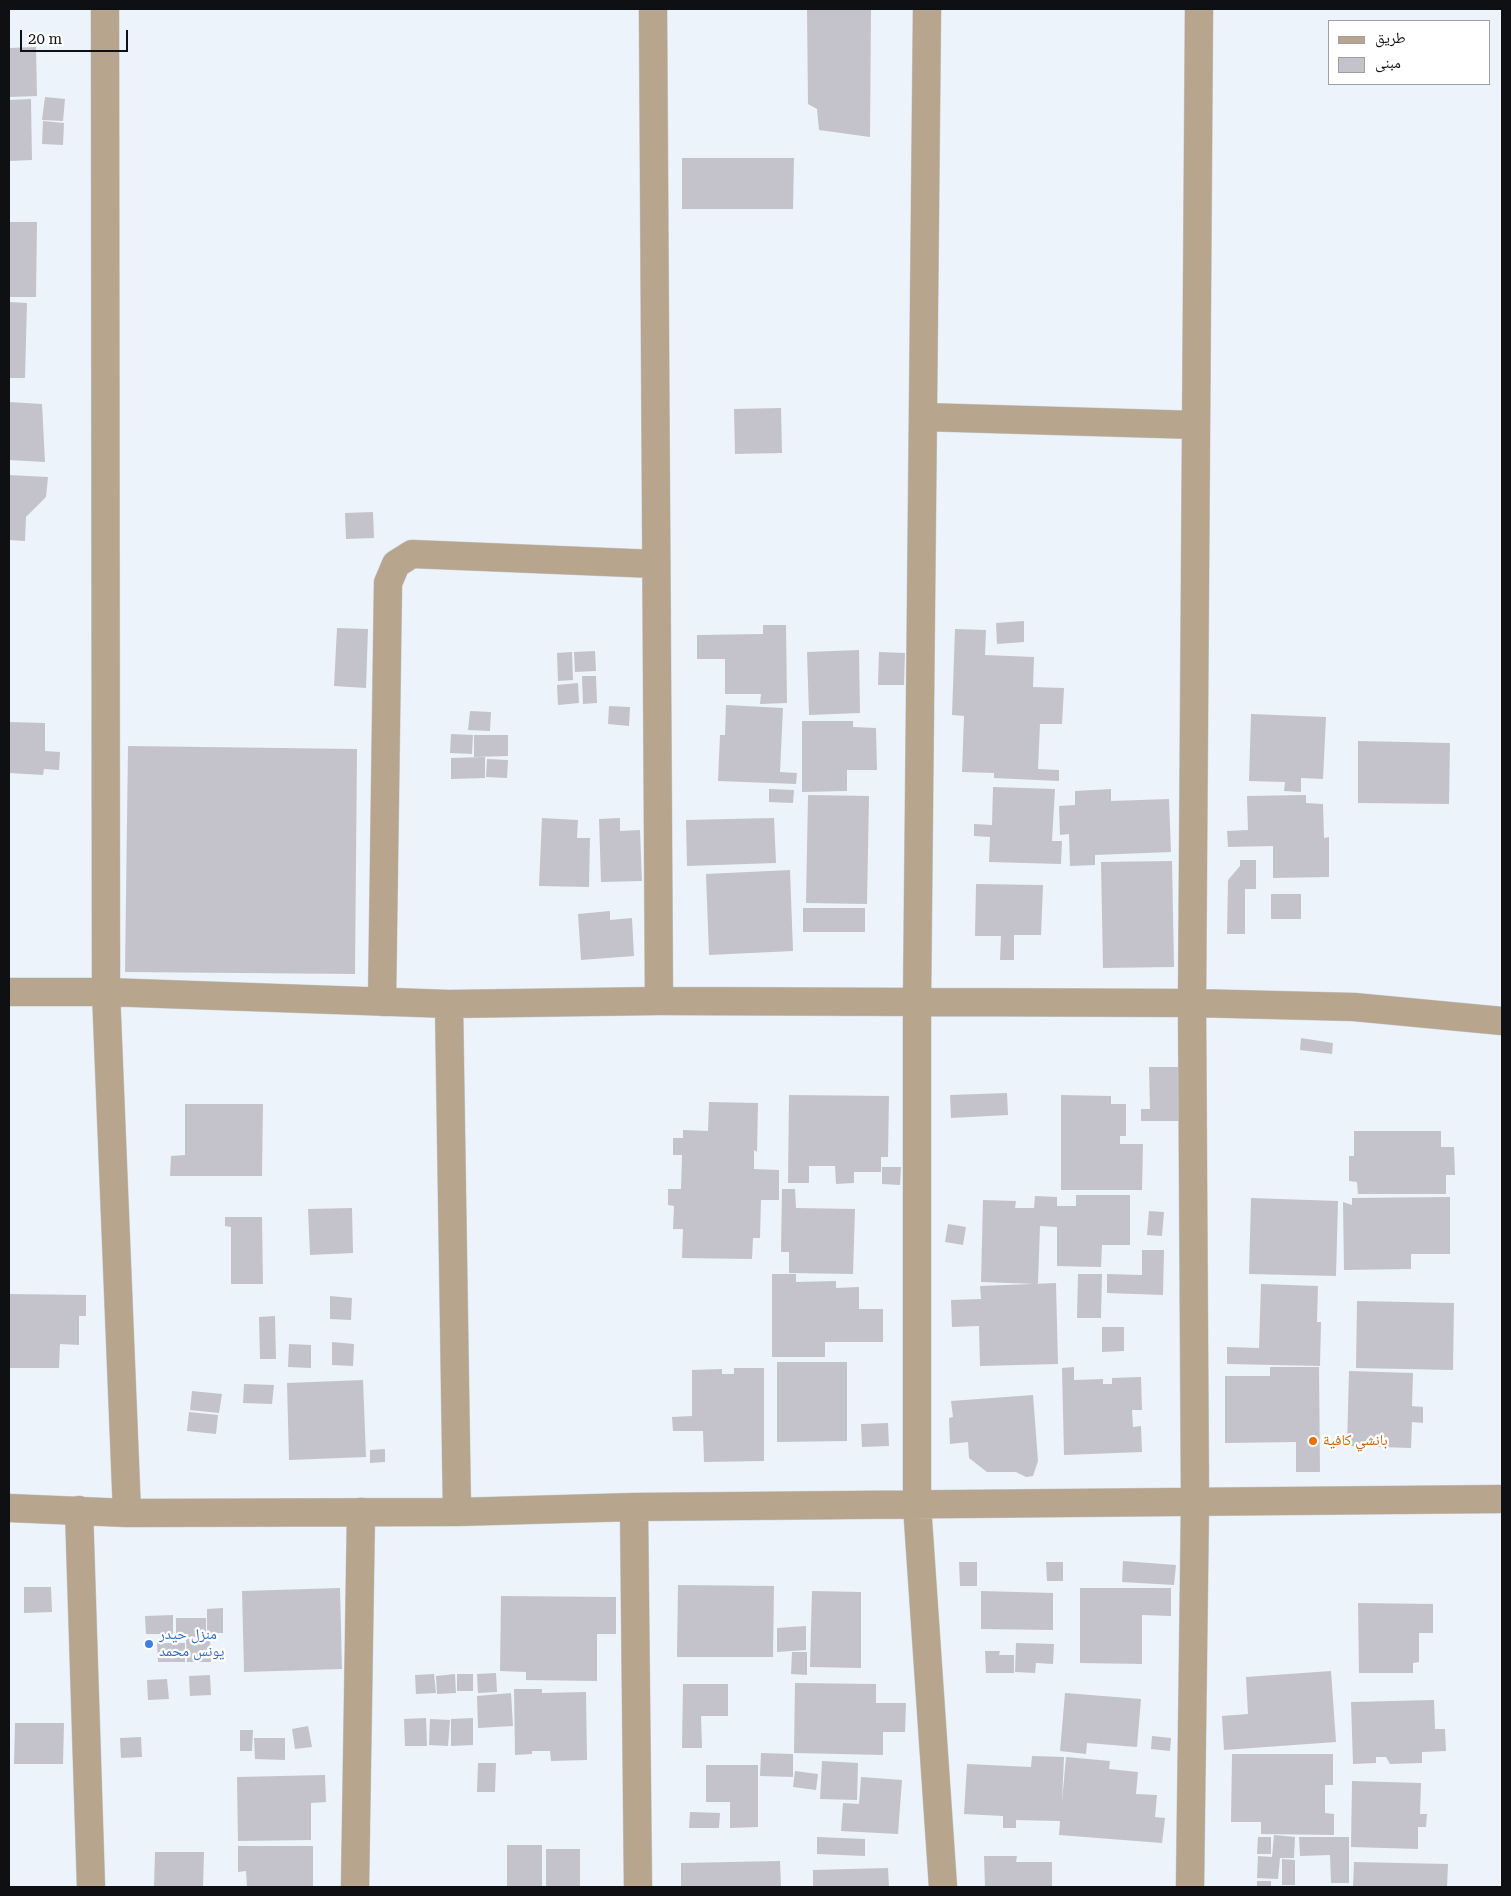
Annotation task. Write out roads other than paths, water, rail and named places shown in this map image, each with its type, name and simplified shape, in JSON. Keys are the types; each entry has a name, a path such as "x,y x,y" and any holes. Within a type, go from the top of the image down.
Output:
{"street":[{"path":"105,9 106,992 127,1513"},
{"path":"653,9 659,1001"},
{"path":"927,9 917,1002 917,1505 942,1887"},
{"path":"1190,1887 1195,1502 1192,1003 1199,9"},
{"path":"923,417 1196,425"},
{"path":"382,1002 388,583 396,564 412,554 655,564"},
{"path":"9,992 106,992 448,1004 659,1001 1192,1003 1354,1007 1502,1021"},
{"path":"448,1004 457,1512"},
{"path":"9,1508 127,1513 457,1512 634,1507 1502,1499"},
{"path":"634,1507 638,1887"},
{"path":"79,1510 91,1887"},
{"path":"355,1887 362,1512"}],"place":[{"name":"بانشي كافية","path":"1313,1441"},
{"name":"منزل حيدر يونس محمد","path":"149,1644"}]}
